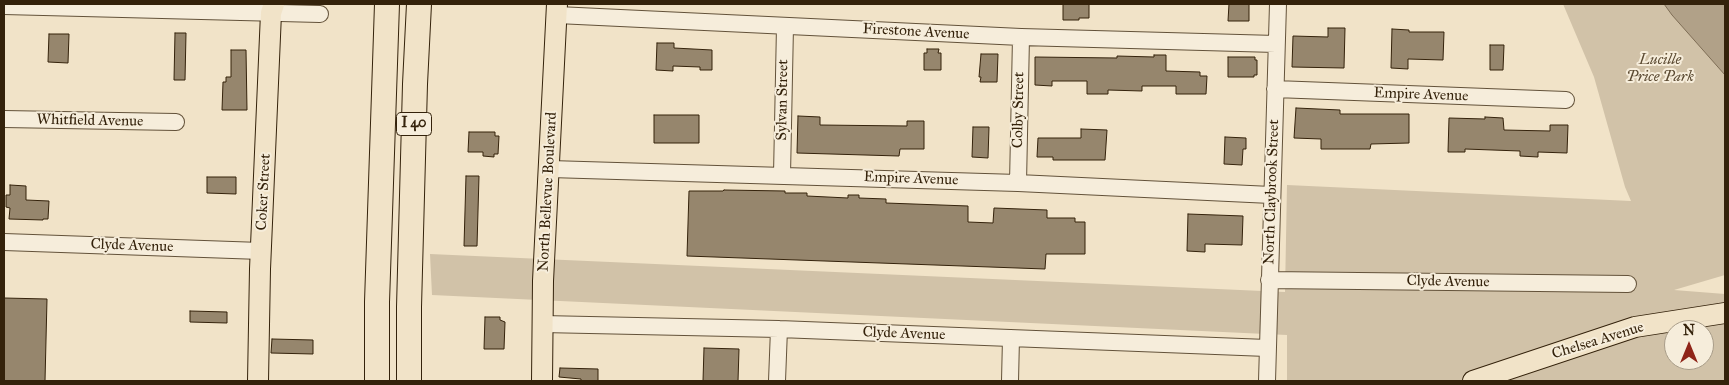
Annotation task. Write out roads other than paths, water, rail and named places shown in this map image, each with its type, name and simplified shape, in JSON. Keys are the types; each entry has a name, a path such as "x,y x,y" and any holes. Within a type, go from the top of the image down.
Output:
{"highway":[{"name":"I 40","path":"377,381 377,302 387,4"},
{"name":"I 40","path":"409,381 410,254 419,4"}],"main road":[{"name":"Coker Street","path":"258,381 261,251 272,7"},
{"name":"North Bellevue Boulevard","path":"542,381 542,324 557,9"},
{"name":"Chelsea Avenue","path":"1473,381 1635,327 1725,313"}],"street":[{"name":"North Claybrook Street","path":"1266,381 1278,4"},
{"path":"4,6 272,7 320,14"},
{"name":"Firestone Avenue","path":"557,9 785,26 1276,44"},
{"name":"Sylvan Street","path":"782,175 785,26"},
{"name":"Colby Street","path":"1018,183 1021,36"},
{"name":"Empire Avenue","path":"1275,89 1566,100"},
{"name":"Whitfield Avenue","path":"4,120 176,122"},
{"name":"Empire Avenue","path":"550,169 1018,183 1271,195"},
{"name":"Clyde Avenue","path":"4,242 261,251"},
{"name":"Clyde Avenue","path":"1268,280 1628,284"},
{"name":"Clyde Avenue","path":"542,324 779,329 1267,348"},
{"path":"777,381 779,329"},
{"path":"1010,381 1011,338"}],"park label":[{"name":"Lucille Price Park","path":"1660,68"}]}
